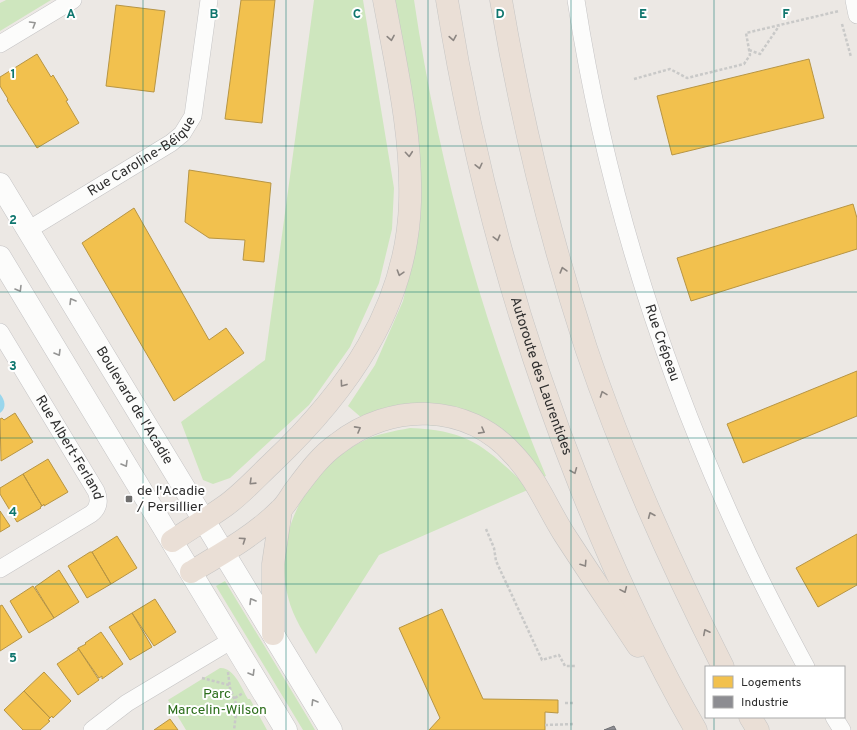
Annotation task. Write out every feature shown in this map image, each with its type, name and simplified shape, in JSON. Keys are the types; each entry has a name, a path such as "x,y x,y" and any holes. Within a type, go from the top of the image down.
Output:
{"highway":[{"path":"172,541 239,494 296,439 329,403 364,352 381,320 394,289 402,264 407,235 410,204 410,168 401,97 384,0"},
{"name":"Autoroute des Laurentides","path":"447,0 462,84 484,184 509,284 534,361 571,463 612,562 644,634 695,730"},
{"path":"501,0 518,92 533,161 586,348 618,436 650,513 685,591 722,666"},
{"path":"191,572 253,533 281,510 312,468 335,445 357,430 382,418 409,414 439,414 453,417 485,432 514,454 525,467 563,531 695,730"},
{"path":"273,634 273,564 281,510"},
{"path":"751,718 758,730"}],"main road":[{"name":"Boulevard de l'Acadie","path":"0,184 331,730"},
{"path":"0,258 286,730"}],"street":[{"path":"0,44 73,0"},
{"name":"Rue Caroline-Béique","path":"28,230 171,143 186,129 195,108 209,0"},
{"name":"Rue Crépeau","path":"576,0 602,138 625,228 672,373 706,460 743,544 805,666"},
{"path":"854,0 857,15"},
{"name":"Rue Albert-Ferland","path":"0,332 99,498 98,506 91,514 0,569"},
{"path":"92,730 127,703 232,640"},
{"path":"835,718 842,730"}],"path":[{"path":"634,79 670,69 687,78 744,64 750,55 746,33 839,11 850,56"},
{"path":"749,50 760,54 779,26"},
{"path":"486,529 494,548 496,561 542,660 559,655 565,666 575,666"},
{"path":"228,667 229,685 235,698 237,711 234,730"},
{"path":"200,678 229,685"},
{"path":"235,698 245,691"},
{"path":"565,703 575,703"},
{"path":"545,724 575,724"}],"green space":[{"path":"6,0 51,0 0,31 0,3"},
{"path":"314,0 363,0 394,188 392,229 379,283 350,347 309,405 230,478 213,484 203,480 181,422 265,360"},
{"path":"390,0 414,0 424,61 449,182 482,302 523,419 546,476 540,478 502,432 363,419 348,406 375,365 403,301 410,271"},
{"path":"410,428 449,433 478,445 502,463 530,489 379,555 316,654 300,627 290,605 284,574 285,551 290,529 298,507 310,487 324,469 341,454 361,442 373,437"},
{"path":"225,581 315,730 303,730 216,586"},
{"name":"Parc Marcelin-Wilson","path":"220,668 229,671 237,679 267,730 186,730 168,700"}],"water":[{"path":"0,394 3,399 4,409 0,413"}],"building: Logements":[{"path":"241,0 275,0 262,123 225,119"},
{"path":"116,5 165,11 154,92 106,86"},
{"path":"37,54 51,77 53,75 68,100 66,101 79,123 37,148 7,100 8,99 0,86 0,77"},
{"path":"809,59 824,118 672,155 657,96"},
{"path":"189,170 271,183 264,262 243,260 245,240 209,238 185,222"},
{"path":"853,204 857,218 857,249 691,301 677,258"},
{"path":"134,208 209,340 226,328 244,353 174,401 82,243"},
{"path":"857,371 857,416 743,463 727,424"},
{"path":"15,413 33,442 1,461 0,419 2,418 4,420"},
{"path":"48,459 68,492 42,506 23,474"},
{"path":"23,474 42,506 17,522 0,494 0,488"},
{"path":"0,511 10,526 0,532"},
{"path":"857,534 857,585 818,607 796,568"},
{"path":"117,536 137,568 111,584 92,552"},
{"path":"92,552 111,584 87,598 68,566"},
{"path":"59,570 79,602 54,618 35,587"},
{"path":"33,586 54,618 29,633 10,601"},
{"path":"155,599 176,632 154,646 132,613"},
{"path":"2,605 22,637 0,651 0,606"},
{"path":"442,609 483,699 558,700 558,713 545,712 545,730 429,730 440,718 399,628"},
{"path":"132,613 152,647 130,660 109,627"},
{"path":"101,632 123,664 102,679 102,676 99,678 78,648 86,644 85,643"},
{"path":"78,648 99,680 78,695 57,664 78,650"},
{"path":"44,672 71,701 53,718 52,716 50,718 24,691"},
{"path":"24,691 50,718 48,720 50,721 40,730 23,730 4,710"},
{"path":"170,719 178,730 154,730"}],"building: Industrie":[{"path":"614,726 616,730 604,730"}],"place":[{"name":"de l'Acadie / Persillier","path":"129,499"}]}
